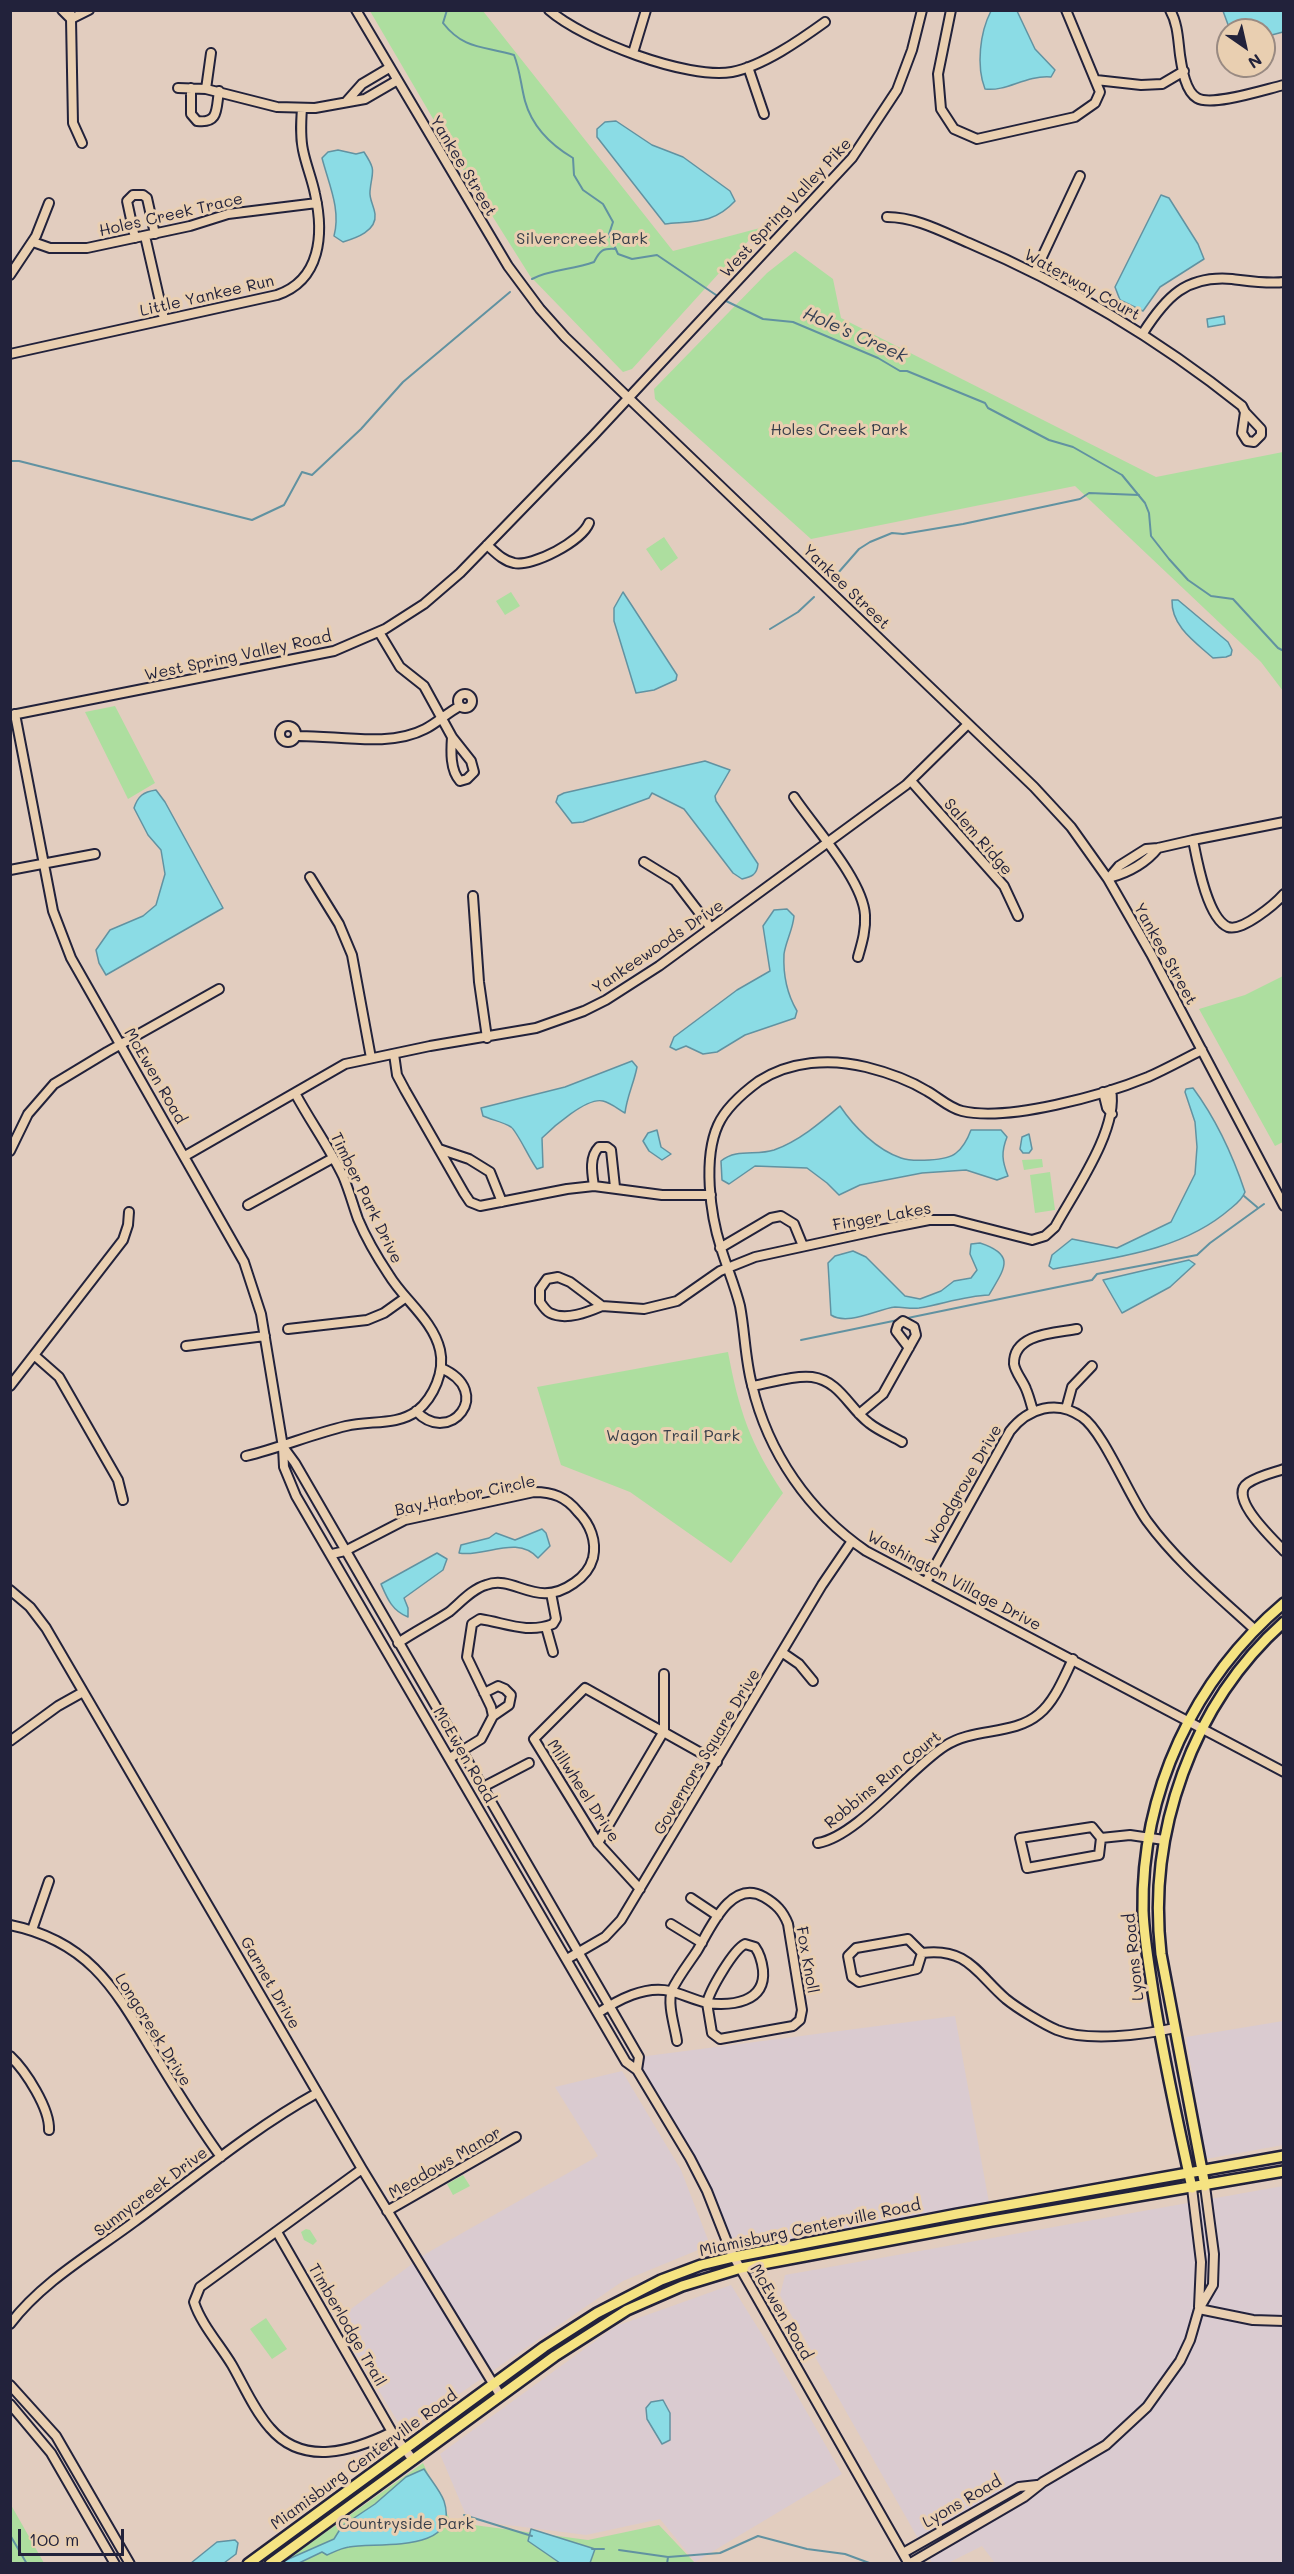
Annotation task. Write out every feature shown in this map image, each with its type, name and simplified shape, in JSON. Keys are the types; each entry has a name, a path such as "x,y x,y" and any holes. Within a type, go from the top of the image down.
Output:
{"main road":[{"name":"Lyons Road","path":"1192,2188 1159,2032 1145,1942 1143,1910 1149,1837 1169,1764 1187,1720 1208,1688 1254,1629 1284,1603"},
{"name":"Lyons Road","path":"1205,2186 1157,1924 1164,1840 1176,1793 1219,1698 1271,1634 1284,1622"},
{"name":"Miamisburg Centerville Road","path":"248,2564 544,2347 631,2294 691,2269 734,2257 957,2214 1284,2156"},
{"name":"Miamisburg Centerville Road","path":"270,2564 555,2356 627,2310 682,2286 741,2268 993,2221 1284,2171"},
{"path":"296,2528 304,2539"}],"street":[{"path":"62,10 70,15 89,10"},
{"name":"Yankee Street","path":"356,10 396,81 519,282 550,321 1034,787 1071,827 1108,879 1151,954 1284,1206"},
{"path":"549,10 587,36 690,71 707,73 731,72 748,68 825,22"},
{"path":"633,53 646,10"},
{"name":"West Spring Valley Pike","path":"628,398 840,172 867,138 897,90 906,68 922,10"},
{"path":"951,10 938,74 941,109 954,129 977,139 1075,117 1095,103 1100,92 1066,10"},
{"path":"1170,10 1175,19 1188,87 1197,98 1211,102 1284,85"},
{"path":"70,15 73,123 82,143"},
{"path":"206,88 211,53"},
{"path":"346,102 362,84 389,68"},
{"path":"748,68 764,114"},
{"path":"1096,80 1142,85 1162,84 1184,71"},
{"path":"178,88 206,88 277,107 302,108 329,107 365,99 396,81"},
{"path":"191,88 191,114 197,121 206,122 214,118 219,91"},
{"name":"Little Yankee Run","path":"10,354 277,295 298,284 309,271 316,252 319,226 317,203 303,148 302,108"},
{"path":"1035,272 1080,176"},
{"path":"135,238 127,201 133,195 144,195 147,198 155,234"},
{"path":"10,275 33,242 49,203"},
{"name":"Holes Creek Trace","path":"33,242 50,248 75,249 155,234 238,212 317,203"},
{"name":"Waterway Court","path":"887,217 915,221 1035,272 1143,333 1213,383 1242,406 1245,412"},
{"path":"145,236 164,319"},
{"path":"1143,333 1157,310 1188,284 1203,279 1222,278 1263,283 1284,282"},
{"name":"West Spring Valley Road","path":"13,715 315,656 379,632 406,617 446,587 628,398"},
{"path":"487,545 507,561 527,563 577,538 590,523"},
{"path":"379,632 400,667 424,686 452,737 473,766 474,772 467,779 460,781 456,776 451,751 452,737"},
{"path":"296,736 376,739 424,729 460,706"},
{"name":"McEwen Road","path":"13,715 53,911 64,943 244,1262 257,1297 283,1447 284,1467 297,1496 626,2062 637,2070 699,2174 734,2257 909,2564"},
{"name":"Yankeewoods Drive","path":"185,1156 345,1064 536,1028 584,1011 627,987 711,928 911,781 968,724"},
{"name":"Salem Ridge","path":"911,781 1004,886 1018,916"},
{"path":"794,797 856,885 864,904 865,928 858,957"},
{"path":"1108,879 1124,874 1152,856 1158,849 1284,822"},
{"path":"1193,840 1207,895 1226,926 1239,927 1246,924 1284,894"},
{"path":"10,870 95,854"},
{"path":"644,862 675,881 711,928"},
{"path":"310,877 339,924 352,955 371,1058"},
{"path":"473,896 479,982 487,1038"},
{"path":"10,1151 28,1114 45,1092 77,1069 219,988"},
{"name":"Washington Village Drive","path":"1202,1050 1146,1077 1107,1091 1013,1113 960,1111 927,1090 900,1078 868,1068 831,1063 792,1066 778,1070 753,1085 723,1116 715,1134 711,1163 711,1195 720,1248 737,1294 745,1329 746,1359 752,1386 770,1439 790,1475 813,1504 852,1541 1284,1772"},
{"path":"394,1054 397,1075 470,1202 480,1206 594,1186 662,1195 711,1195"},
{"name":"Finger Lakes","path":"602,1306 644,1309 666,1305 691,1293 720,1271 772,1252 942,1220 967,1222 1026,1239 1045,1236 1055,1227 1107,1131 1113,1101 1107,1091"},
{"name":"Timber Park Drive","path":"295,1093 333,1158 349,1191 363,1230 389,1275 436,1339 441,1357 441,1368"},
{"path":"594,1186 592,1162 595,1152 599,1148 607,1147 611,1150 615,1187"},
{"path":"440,1149 469,1159 490,1172 502,1202"},
{"path":"248,1205 333,1158"},
{"path":"10,1386 123,1240 129,1212"},
{"path":"720,1248 771,1218 781,1216 795,1224 803,1245"},
{"path":"558,1277 589,1294 602,1306 586,1313 569,1315 550,1313 540,1302 540,1289 547,1279 558,1277"},
{"path":"288,1329 367,1320 405,1298"},
{"path":"1077,1329 1036,1336 1024,1342 1016,1356 1014,1365 1026,1389 1033,1411 1050,1407 1066,1409 1082,1416 1092,1425 1136,1504 1158,1535 1254,1629"},
{"path":"186,1347 265,1336"},
{"path":"859,1414 883,1394 909,1348"},
{"path":"34,1355 59,1377 118,1480 123,1500"},
{"path":"1066,1409 1072,1387 1092,1366"},
{"path":"246,1456 283,1447 344,1426 393,1421 416,1411 432,1393 441,1368 461,1379 465,1388 466,1403 459,1416 447,1422 434,1424 424,1419 416,1411"},
{"path":"752,1386 802,1377 821,1379 840,1390 870,1424 902,1442"},
{"name":"Woodgrove Drive","path":"926,1582 1010,1431 1017,1422 1033,1411"},
{"name":"McEwen Road","path":"283,1447 295,1463 639,2057 637,2070"},
{"path":"1284,1469 1246,1483 1242,1491 1242,1502 1284,1551"},
{"name":"Bay Harbor Circle","path":"332,1554 345,1551 405,1520 534,1492 553,1493 567,1500 581,1514 592,1534 594,1546 591,1564 583,1576 568,1587 551,1593"},
{"name":"Governors Square Drive","path":"567,1959 612,1930 640,1889 822,1585 852,1541"},
{"path":"398,1643 446,1613 484,1585 496,1583 536,1594 551,1593 556,1619 553,1624 546,1627 522,1629 483,1619 474,1621 467,1657 493,1716"},
{"name":"Garnet Drive","path":"10,1590 21,1597 39,1617 362,2169 500,2395"},
{"path":"546,1627 553,1652"},
{"path":"783,1653 799,1664 813,1681"},
{"name":"Robbins Run Court","path":"818,1843 843,1833 932,1755 953,1741 978,1732 1016,1726 1039,1714 1051,1701 1073,1659"},
{"path":"598,1843 664,1731 664,1674"},
{"path":"450,1758 481,1739 493,1716 509,1705 511,1695 506,1689 498,1686 484,1693"},
{"name":"Millwheel Drive","path":"640,1889 598,1843 534,1739 585,1688 717,1762"},
{"path":"10,1741 83,1692"},
{"path":"483,1787 529,1763"},
{"path":"1092,1827 1101,1838 1098,1855 1027,1868 1020,1838 1092,1827"},
{"path":"1101,1838 1124,1835 1164,1840"},
{"path":"32,1930 49,1881"},
{"name":"Fox Knoll","path":"672,1991 729,1902 748,1892 759,1894 780,1909 788,1924 802,2015 797,2023 790,2027 722,2039 711,2033 706,2003"},
{"path":"691,1898 718,1916"},
{"path":"671,1924 702,1943"},
{"name":"Longcreek Drive","path":"10,1925 32,1930 72,1950 95,1968 111,1985 125,2004 193,2118 221,2157"},
{"path":"922,1953 917,1968 859,1982 852,1977 848,1956 856,1948 908,1939 922,1953 934,1952 973,1964 1007,1999 1058,2030 1105,2037 1159,2032 1175,2028"},
{"path":"598,2013 641,1992 663,1989 706,2003 742,2002 759,1990 762,1983 762,1967 758,1951 753,1945 745,1944 740,1948 708,1996 706,2003"},
{"path":"672,1991 677,2041"},
{"path":"10,2056 21,2068 37,2095 48,2116 49,2130"},
{"name":"Sunnycreek Drive","path":"10,2324 34,2296 221,2157 317,2093"},
{"name":"Meadows Manor","path":"387,2211 516,2137"},
{"path":"362,2169 200,2287 195,2297 196,2306 262,2418 285,2442 307,2452 333,2452 363,2445 392,2432"},
{"name":"Lyons Road","path":"909,2564 1024,2497 1038,2485 1106,2445 1148,2407 1180,2361 1190,2340 1199,2309 1213,2285 1214,2253 1205,2186"},
{"name":"Lyons Road","path":"1192,2188 1201,2254 1199,2309"},
{"name":"Timberlodge Trail","path":"277,2232 392,2432 413,2460"},
{"path":"1199,2309 1253,2320 1284,2321"},
{"path":"10,2385 56,2436 130,2564"},
{"path":"10,2404 51,2453 115,2564"},
{"name":"Lyons Road","path":"903,2553 1019,2487 1038,2485"}],"shaded area":[{"path":"955,2016 990,2208 734,2257 707,2191 637,2070 639,2057"},
{"path":"1283,2021 1283,2145 1206,2159 1186,2037"},
{"path":"622,2071 681,2170 710,2245 623,2281 404,2432 336,2320 427,2253 598,2156 555,2087"},
{"path":"1283,2186 1283,2563 995,2563 982,2546 948,2563 932,2563 780,2295 785,2275"},
{"path":"731,2285 768,2344 842,2474 695,2562 660,2519 586,2535 468,2520 440,2454 616,2326"}],"green space":[{"name":"Silvercreek Park","path":"370,11 483,11 673,251 760,228 632,369 623,372 530,276 459,163"},
{"name":"Holes Creek Park","path":"795,251 833,279 841,318 1156,477 1283,452 1283,691 1261,662 1075,486 811,539 655,399 654,389 767,273"},
{"path":"664,537 678,558 661,571 646,549"},
{"path":"511,592 520,606 505,615 496,601"},
{"path":"115,706 155,783 128,799 85,712"},
{"path":"1283,976 1283,1142 1275,1146 1199,1009 1245,995"},
{"path":"1042,1159 1043,1167 1024,1170 1022,1160"},
{"path":"1050,1172 1055,1210 1035,1213 1030,1175"},
{"name":"Wagon Trail Park","path":"728,1352 747,1426 762,1458 783,1493 731,1563 630,1492 561,1465 537,1387"},
{"path":"463,2175 470,2186 453,2195 447,2184"},
{"path":"306,2229 310,2230 317,2241 313,2245 304,2240 301,2232"},
{"path":"266,2318 287,2349 272,2359 250,2329"},
{"name":"Countryside Park","path":"423,2463 451,2522 588,2540 659,2525 695,2563 281,2564"},
{"path":"11,2505 44,2563 11,2563"}],"water":[{"path":"991,11 1017,11 1035,49 1055,70 1051,77 1033,78 1001,88 985,89 982,80 980,49"},
{"path":"1223,11 1283,11 1283,32 1276,34 1276,18 1226,18"},
{"path":"616,121 652,145 683,157 730,191 735,201 711,218 665,224 597,137 597,129 605,122"},
{"path":"338,150 356,154 364,152 373,171 370,194 375,214 373,225 359,236 343,242 334,236 335,207 322,158 328,152"},
{"path":"1161,195 1169,198 1198,244 1204,259 1160,287 1143,311 1120,300 1115,287"},
{"path":"1224,316 1225,324 1208,327 1207,319"},
{"path":"623,592 677,675 676,680 654,690 636,693 614,621 614,608"},
{"path":"1172,600 1178,600 1228,642 1232,650 1231,655 1213,658 1185,633 1175,618"},
{"path":"705,761 730,770 715,796 716,801 758,864 755,873 748,877 742,879 733,873 684,809 652,793 649,798 583,822 572,823 556,802 558,796 564,793"},
{"path":"156,790 165,802 223,908 106,975 99,963 96,950 110,930 143,916 156,905 165,874 161,850 148,835 134,808 142,795"},
{"path":"787,909 794,916 784,954 784,969 788,991 797,1011 795,1018 745,1035 717,1052 703,1054 686,1046 676,1050 670,1047 674,1037 737,990 770,971 763,926 774,910"},
{"path":"632,1061 637,1067 625,1113 603,1101 596,1101 580,1108 542,1138 543,1167 537,1169 511,1127 483,1116 481,1108 565,1087"},
{"path":"1193,1088 1209,1112 1235,1165 1245,1192 1241,1200 1211,1223 1169,1244 1099,1261 1053,1269 1049,1266 1052,1255 1072,1239 1117,1248 1171,1222 1195,1174 1197,1147 1195,1122 1185,1092 1186,1089"},
{"path":"840,1106 859,1130 875,1144 906,1159 929,1160 952,1156 961,1148 971,1130 1001,1130 1007,1137 1003,1156 1008,1176 997,1180 966,1170 922,1173 860,1185 839,1195 807,1168 755,1166 729,1184 722,1180 721,1161 727,1157 740,1153 767,1152 792,1142"},
{"path":"657,1130 661,1147 671,1154 662,1160 649,1151 643,1141 648,1133"},
{"path":"1029,1134 1032,1149 1029,1153 1023,1153 1020,1149 1022,1137"},
{"path":"980,1243 992,1248 1003,1258 1004,1264 999,1278 989,1295 962,1298 919,1308 888,1308 854,1318 838,1318 831,1315 828,1263 835,1256 853,1251 866,1257 905,1296 920,1299 941,1291 954,1281 971,1278 977,1270 970,1254 971,1244"},
{"path":"1189,1260 1195,1264 1170,1287 1122,1313 1103,1280"},
{"path":"542,1529 546,1533 550,1546 538,1558 530,1551 510,1547 469,1554 459,1553 461,1545 489,1538 496,1533 515,1540"},
{"path":"437,1553 447,1559 443,1570 404,1598 408,1608 408,1617 402,1614 391,1604 381,1584"},
{"path":"663,2400 670,2413 670,2440 662,2444 647,2419 646,2408 651,2402"},
{"path":"424,2469 444,2501 446,2518 440,2530 429,2538 414,2542 346,2548 327,2555 322,2552 299,2563 285,2563 284,2561 334,2539 342,2526 375,2504 406,2477"},
{"path":"531,2529 595,2549 590,2563 560,2563 528,2541"},
{"path":"235,2540 238,2543 236,2554 224,2563 191,2563 217,2542"}],"waterway":[{"name":"Hole's Creek","path":"447,10 443,23 459,38 475,46 514,55 525,101 532,119 550,141 573,158 574,175 583,190 603,204 613,222 609,234 618,254 632,259 657,255 719,297"},
{"path":"532,279 547,273 594,262 602,251 616,249"},
{"path":"10,461 19,461 252,520 284,505 302,472 312,475 361,429 403,382 510,292"},
{"name":"Hole's Creek","path":"724,300 763,319 793,322 878,358 900,371 907,371 985,403 988,408 1049,440 1073,447 1122,475 1145,503 1149,513 1151,536 1188,580 1211,596 1233,599 1278,648 1284,651"},
{"path":"838,573 859,549 892,533 903,534 963,524 1080,499 1089,493 1139,495"},
{"path":"770,629 798,612 814,597"},
{"path":"1244,1196 1257,1207"},
{"path":"801,1340 1092,1280 1097,1274 1197,1255 1264,1204"},
{"path":"464,2515 532,2536"},
{"path":"10,2535 27,2564"},
{"path":"619,2550 668,2557 720,2553 758,2536 807,2549 845,2554 872,2564"},
{"path":"592,2549 604,2549"},
{"path":"667,2564 668,2557"}]}
